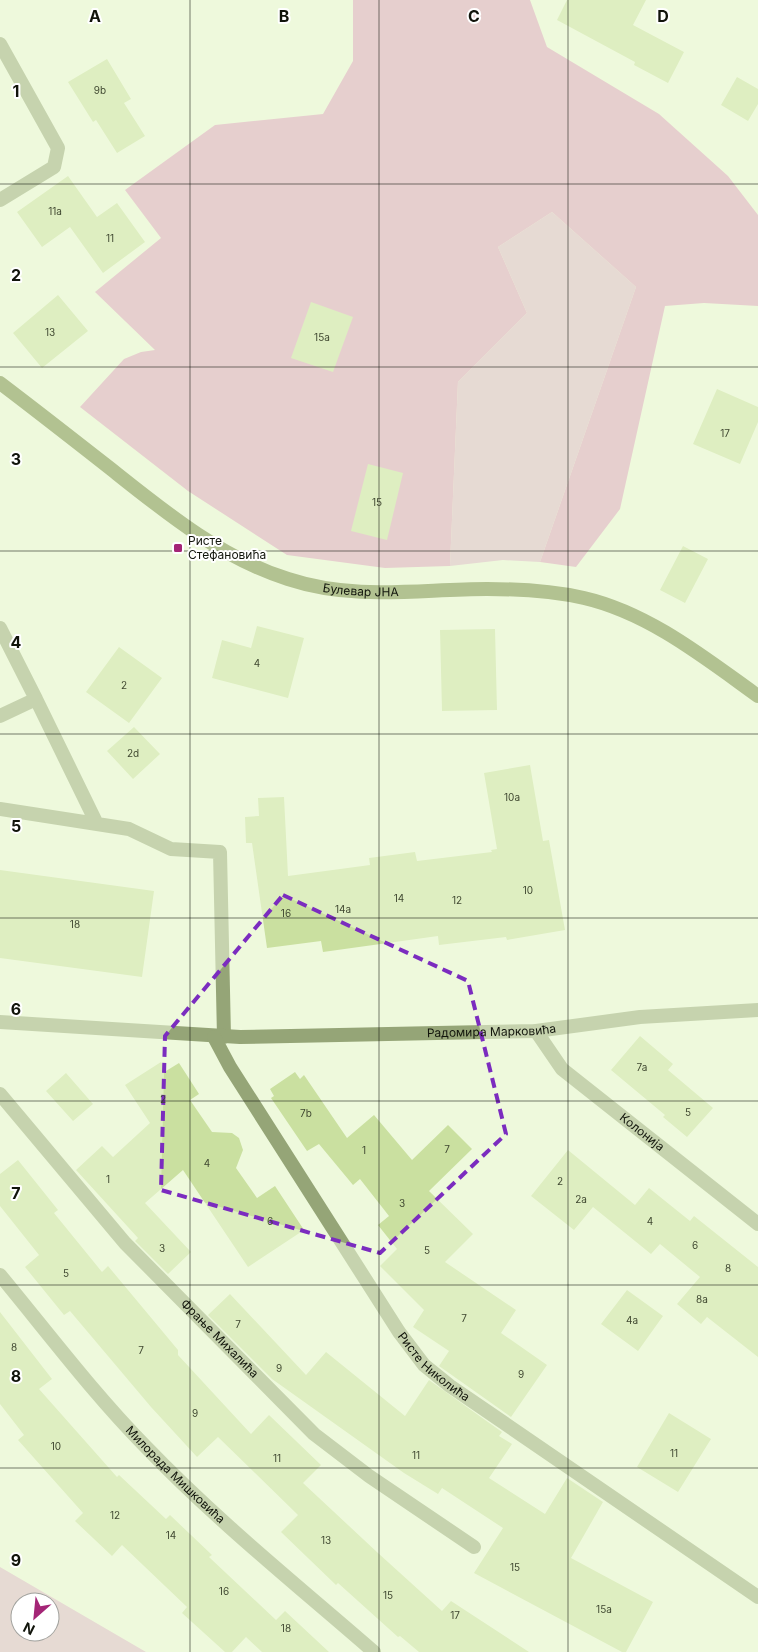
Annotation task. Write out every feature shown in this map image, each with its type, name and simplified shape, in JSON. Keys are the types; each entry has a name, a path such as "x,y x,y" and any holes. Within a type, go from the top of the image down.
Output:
{"main road":[{"name":"Булевар ЈНА","path":"0,383 150,500 197,534 232,555 272,574 329,590 368,594 487,589 536,591 584,598 632,615 660,630 758,696"}],"street":[{"path":"0,44 58,148 54,167 0,200"},
{"path":"0,628 97,824"},
{"path":"0,716 36,699"},
{"path":"0,809 129,829 171,849 220,847 219,1037"},
{"name":"Радомира Марковића","path":"0,1022 219,1037 536,1031 640,1017 758,1010"},
{"name":"Колонија","path":"536,1031 562,1069 758,1224"},
{"name":"Ристе Николића","path":"219,1037 230,1067 399,1332 424,1365 450,1386 758,1597"},
{"name":"Фрање Михалића","path":"0,1094 125,1243 314,1434 369,1476 474,1547"},
{"name":"Милорада Мишковића","path":"0,1275 144,1446 194,1494 374,1652"}],"highlighted area":[{"path":"283,895 468,981 506,1134 380,1253 161,1190 165,1036"}],"shaded area":[{"path":"353,0 530,0 547,47 659,114 728,176 758,215 758,306 704,303 665,306 620,509 576,567 540,562 636,287 552,212 498,247 527,313 458,382 450,566 385,568 287,555 188,491 80,407 124,359 141,352 155,350 95,292 161,238 125,190 215,125 323,114 353,61"},
{"path":"552,212 636,287 540,562 503,560 450,566 458,382 527,313 498,247"},
{"path":"0,1567 43,1592 10,1592 10,1642 60,1642 60,1602 146,1652 0,1652"}],"building":[{"path":"567,0 646,0 633,25 684,52 668,83 634,65 635,62 557,20"},
{"path":"107,59 131,99 124,103 145,136 117,153 96,120 93,122 68,82"},
{"path":"737,77 758,89 758,104 748,121 721,105"},
{"path":"68,176 97,217 117,203 145,242 103,273 70,227 42,247 17,212"},
{"path":"58,295 88,331 42,368 13,333"},
{"path":"311,302 353,317 333,372 291,358"},
{"path":"717,389 758,407 758,422 740,464 693,444"},
{"path":"368,464 403,473 387,540 351,531"},
{"path":"683,546 708,559 685,603 660,590"},
{"path":"257,626 304,638 288,698 212,678 222,640 251,648"},
{"path":"495,629 497,710 442,711 440,630"},
{"path":"119,647 162,678 129,723 86,692"},
{"path":"134,727 160,754 133,779 107,751"},
{"path":"530,765 543,841 549,840 565,930 507,940 506,937 439,945 438,936 323,952 321,941 267,948 252,843 246,843 245,817 259,816 258,798 284,797 288,876 370,865 369,858 415,852 417,861 492,852 491,850 497,849 484,773"},
{"path":"0,870 154,891 142,977 0,958"},
{"path":"640,1036 673,1064 668,1070 713,1108 687,1137 663,1117 665,1115 611,1070"},
{"path":"161,1062 166,1071 179,1063 199,1094 190,1100 212,1132 232,1133 239,1138 243,1150 236,1168 257,1198 275,1186 304,1230 248,1267 183,1170 145,1203 191,1252 168,1274 135,1241 138,1238 76,1170 102,1146 113,1157 150,1123 125,1085"},
{"path":"295,1072 300,1079 304,1075 347,1138 374,1115 412,1160 448,1125 472,1149 429,1191 473,1234 445,1262 516,1310 501,1333 547,1365 511,1417 439,1366 449,1351 413,1327 424,1310 380,1266 397,1249 378,1225 389,1216 360,1179 353,1185 319,1144 307,1151 271,1098 274,1096 270,1089"},
{"path":"66,1073 93,1104 73,1121 46,1091"},
{"path":"568,1150 635,1205 649,1188 690,1221 694,1216 758,1267 758,1357 707,1317 701,1324 677,1304 700,1277 660,1244 651,1254 593,1207 574,1230 531,1196"},
{"path":"18,1160 58,1210 54,1213 102,1272 108,1266 178,1350 178,1355 251,1434 269,1415 321,1465 303,1483 378,1553 442,1611 451,1601 529,1652 419,1652 400,1636 398,1637 338,1583 336,1585 281,1532 298,1515 218,1437 197,1457 151,1407 70,1311 64,1315 25,1267 39,1255 0,1206 0,1174"},
{"path":"627,1290 663,1316 638,1351 601,1324"},
{"path":"230,1294 306,1375 326,1352 405,1416 429,1380 502,1432 499,1436 512,1444 489,1478 545,1514 567,1478 603,1502 571,1558 653,1602 626,1652 622,1652 474,1573 503,1528 442,1488 438,1494 404,1473 272,1379 208,1315"},
{"path":"0,1312 52,1379 39,1389 117,1477 119,1475 166,1519 170,1515 212,1555 209,1557 276,1620 285,1611 329,1652 262,1652 246,1637 232,1652 225,1652 182,1613 187,1607 122,1545 112,1556 75,1521 83,1513 18,1440 24,1435 0,1404"},
{"path":"669,1413 711,1439 678,1492 637,1467"}],"place":[{"name":"Ристе Стефановића","path":"178,548"}]}
